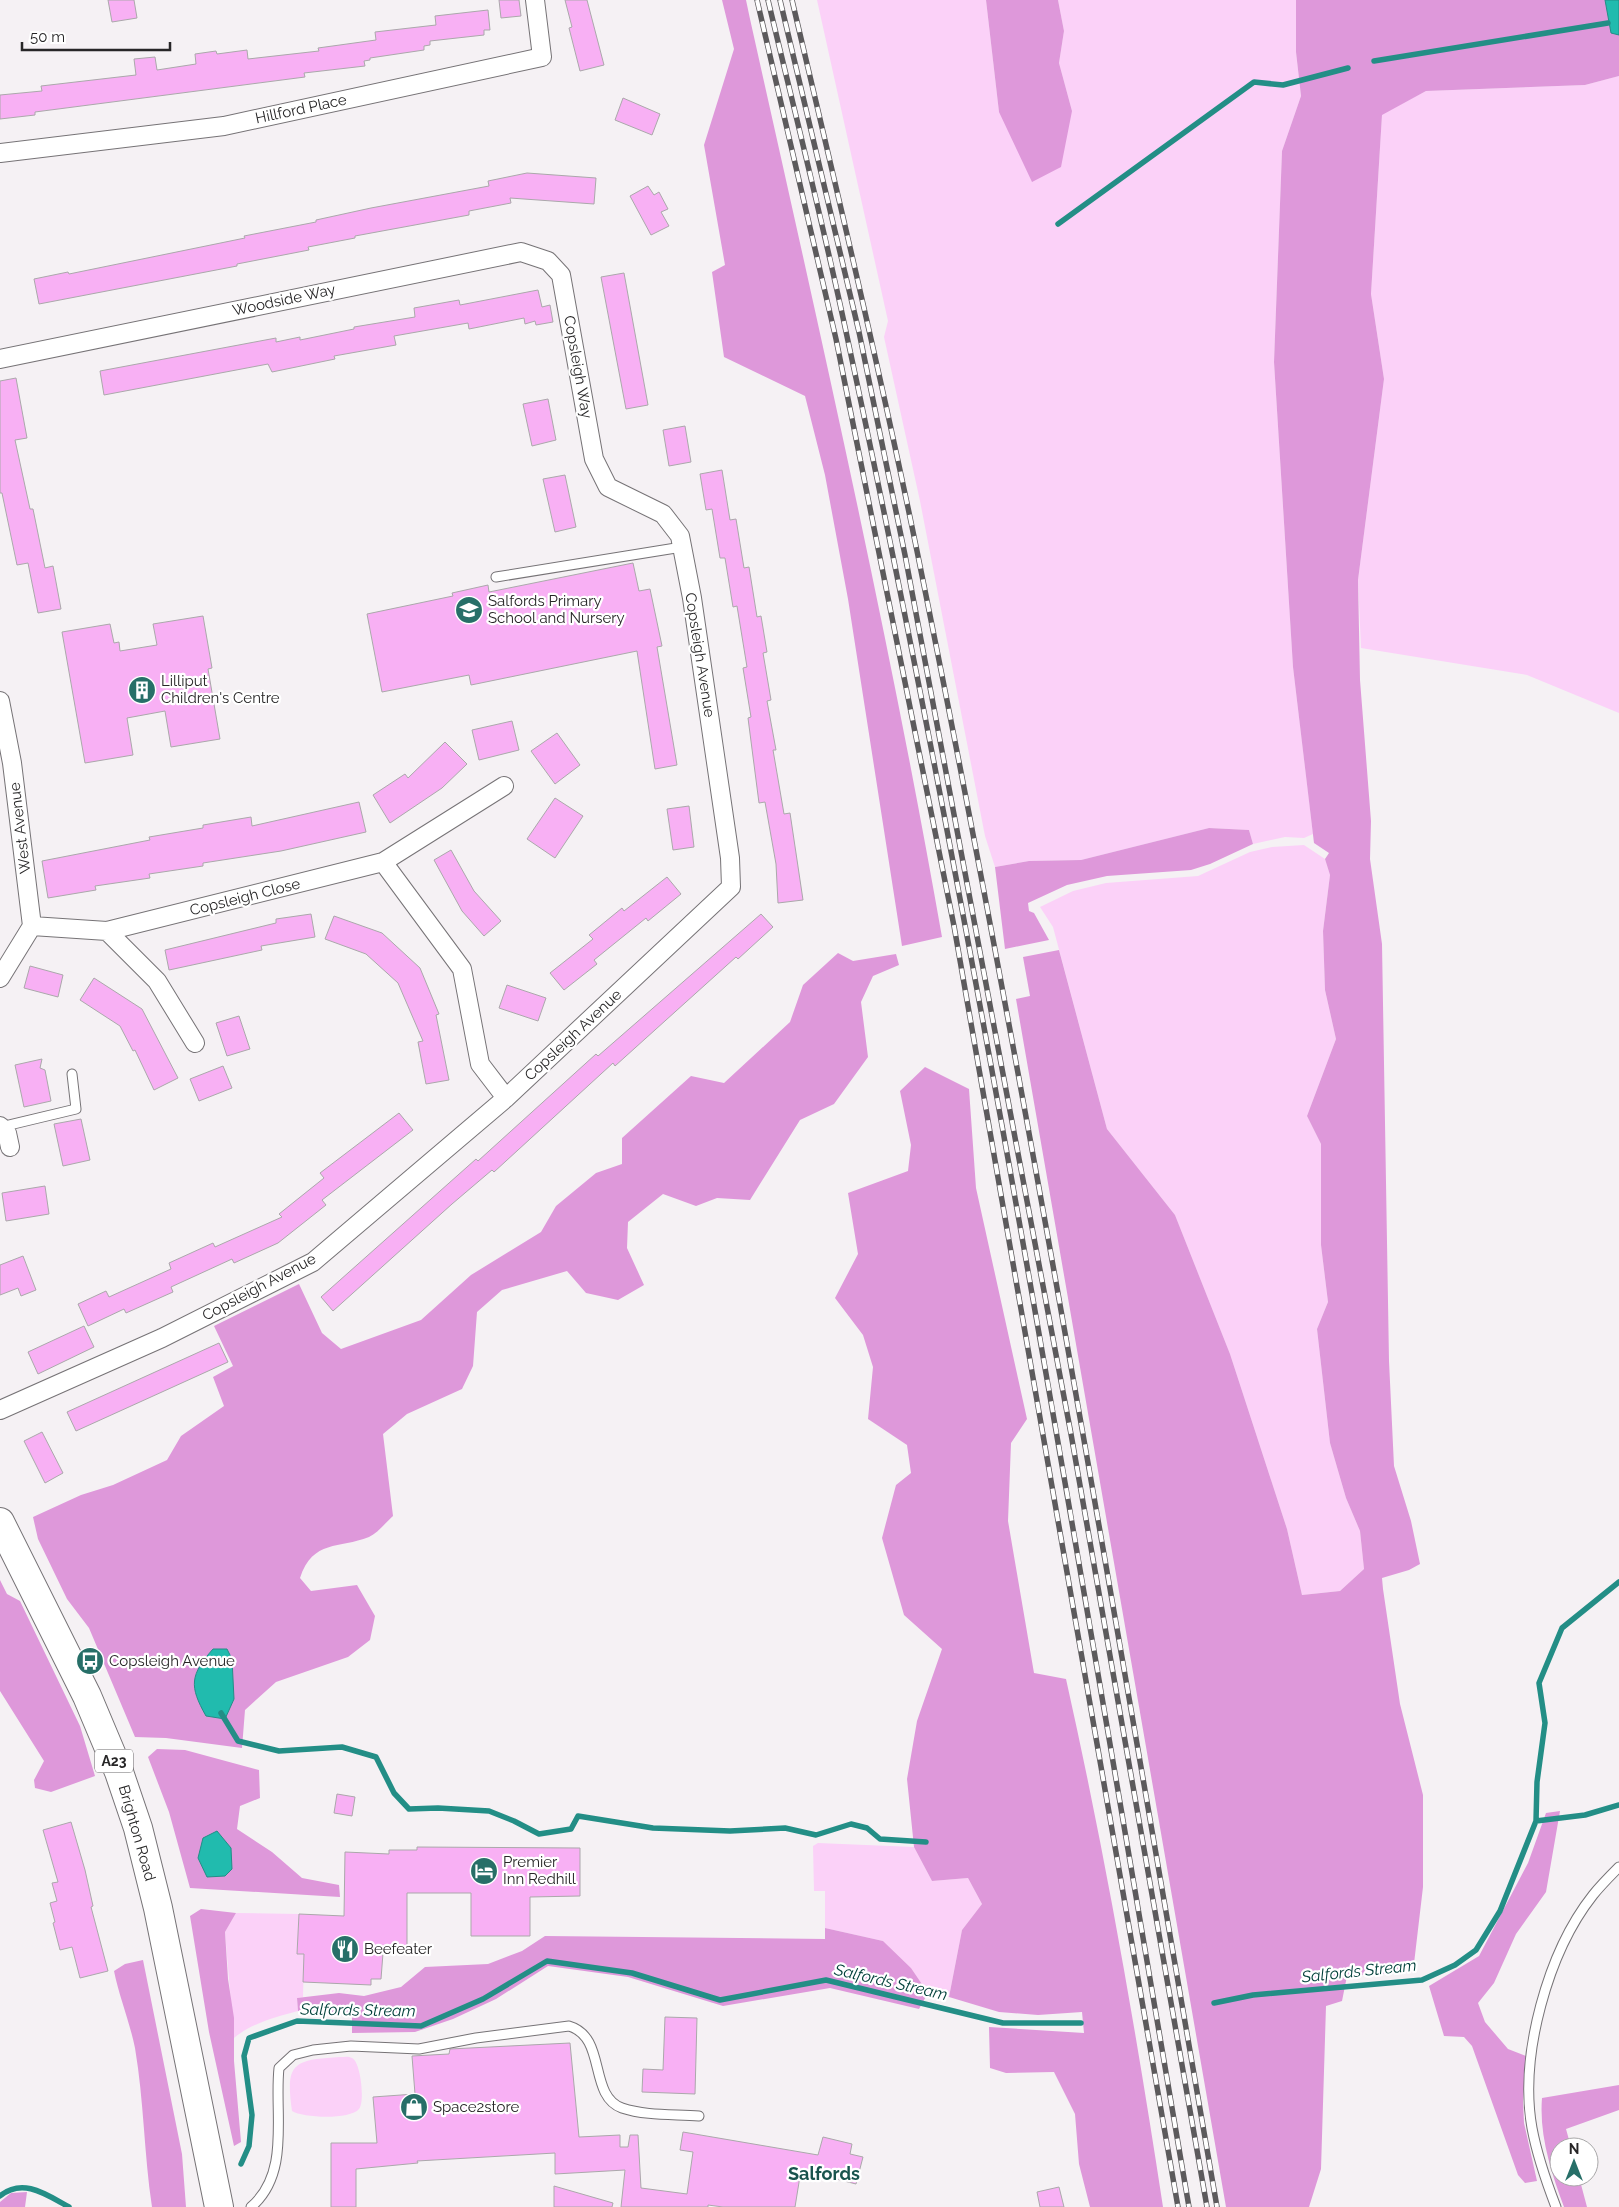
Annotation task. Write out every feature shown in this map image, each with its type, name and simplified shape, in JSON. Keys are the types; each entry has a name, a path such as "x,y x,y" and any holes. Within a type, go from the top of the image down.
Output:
{"main road":[{"name":"Brighton Road","path":"0,1522 87,1696 119,1772 138,1828 158,1908 179,2018 220,2207"},
{"name":"Brighton Road","path":"179,2018 203,2207"}],"street":[{"name":"Hillford Place","path":"0,154 224,126 542,57 535,0"},
{"name":"Woodside Way","path":"0,359 521,252 548,260 561,275"},
{"name":"Copsleigh Way","path":"561,275 594,459"},
{"name":"Copsleigh Avenue","path":"0,1410 162,1338 312,1262 506,1098 731,887 730,858 680,536 663,514 608,487 594,459"},
{"name":"West Avenue","path":"0,701 12,764 32,926"},
{"name":"Copsleigh Close","path":"32,926 106,931 383,862 504,786"},
{"path":"383,862 462,969 480,1064 506,1098"},
{"path":"0,978 32,926"},
{"path":"106,931 158,981 196,1043"},
{"path":"0,1126 7,1133 10,1147"}],"lane":[{"path":"496,577 682,547"},
{"path":"0,1126 76,1109 72,1074"},
{"path":"1556,2207 1542,2170 1532,2127 1529,2101 1532,2054 1539,2012 1548,1980 1563,1944 1593,1895 1619,1867"},
{"path":"251,2207 259,2200 270,2178 278,2149 280,2124 277,2083 279,2068 293,2055 312,2050 351,2046 419,2049 476,2038 569,2026 580,2029 589,2040 604,2089 610,2100 622,2108 641,2112 699,2116"}],"shaded area":[{"path":"722,0 746,0 851,477 921,822 942,937 902,946 848,599 825,475 805,396 724,357 712,272 725,265 704,145 734,49"},
{"path":"817,0 986,0 999,112 1072,111 1059,63 1064,31 1058,0 1296,0 1296,52 1301,96 1282,151 1274,362 1293,667 1313,834 1304,838 1285,837 1253,844 1249,830 1209,828 1081,860 1029,861 995,867 985,836 920,501 884,337 888,321"},
{"path":"986,0 1058,0 1064,31 1059,63 1072,111 1061,167 1032,182 999,112"},
{"path":"1296,0 1619,0 1619,76 1585,85 1426,91 1382,115 1371,294 1384,379 1358,580 1360,680 1371,821 1370,859 1382,944 1389,1361 1394,1466 1411,1521 1420,1564 1409,1570 1382,1578 1400,1704 1423,1795 1423,1887 1413,1972 1347,1976 1342,2001 1326,2006 1321,2169 1309,2207 1226,2207 1016,999 1030,996 1023,957 1059,950 1107,1129 1175,1215 1230,1354 1287,1529 1302,1595 1340,1591 1364,1569 1360,1531 1346,1498 1330,1443 1317,1329 1328,1302 1321,1245 1321,1144 1307,1116 1336,1039 1325,990 1323,931 1330,875 1325,859 1329,853 1314,843 1293,667 1274,362 1282,151 1301,96 1296,52"},
{"path":"1605,0 1619,0 1619,35 1611,33"},
{"path":"1619,76 1619,713 1527,675 1361,648 1358,580 1384,379 1371,294 1382,114 1426,91 1585,85"},
{"path":"1209,828 1249,830 1253,844 1210,864 1191,870 1107,876 1067,885 1028,903 1029,911 1034,913 1049,940 1005,949 995,867 1029,861 1081,860"},
{"path":"1304,845 1325,859 1330,875 1323,931 1325,990 1336,1039 1307,1116 1321,1144 1321,1245 1328,1302 1317,1329 1330,1443 1346,1498 1360,1531 1364,1569 1340,1591 1302,1595 1287,1529 1230,1354 1175,1215 1107,1129 1053,927 1040,907 1073,891 1106,883 1198,876 1250,852 1272,847"},
{"path":"838,953 853,961 896,954 899,965 873,976 861,1002 868,1057 834,1104 800,1120 750,1200 717,1198 696,1206 663,1194 628,1222 627,1248 644,1285 618,1300 586,1293 567,1271 502,1290 477,1312 473,1366 462,1389 407,1414 383,1434 393,1516 369,1537 328,1547 320,1551 305,1566 300,1578 311,1591 357,1585 375,1616 370,1640 348,1657 276,1682 245,1710 242,1748 166,1738 135,1737 89,1628 67,1599 38,1539 33,1517 81,1495 113,1485 167,1460 181,1436 224,1406 213,1377 233,1366 214,1326 299,1284 322,1333 341,1349 421,1320 471,1275 541,1232 556,1206 596,1173 622,1164 622,1138 691,1076 724,1083 790,1022 803,985"},
{"path":"925,1067 969,1089 976,1188 1027,1419 1011,1443 1008,1521 1034,1673 1066,1679 1094,1810 1119,1942 1163,2207 1090,2207 1079,2164 1075,2114 1054,2072 1006,2073 990,2068 989,2027 1084,2033 1082,2012 1038,2015 999,2012 949,1997 962,1930 982,1904 968,1878 932,1881 914,1847 907,1779 917,1721 942,1649 904,1615 882,1538 896,1485 911,1473 907,1445 868,1419 873,1367 863,1335 835,1298 858,1254 848,1193 908,1171 911,1145 900,1091"},
{"path":"0,1580 7,1594 20,1601 80,1726 95,1776 51,1792 35,1788 34,1780 44,1761 0,1691"},
{"path":"213,1649 227,1649 232,1659 234,1699 225,1719 206,1716 200,1706 195,1688 196,1674 205,1658"},
{"path":"157,1749 185,1750 259,1770 260,1798 240,1806 237,1829 272,1852 302,1878 339,1885 340,1897 190,1888 169,1812 148,1757"},
{"path":"1560,1811 1546,1892 1516,1934 1494,1983 1478,2003 1485,2022 1508,2049 1526,2056 1523,2102 1524,2123 1537,2181 1525,2183 1518,2175 1472,2046 1464,2037 1444,2036 1429,1986 1479,1956 1528,1863 1546,1813"},
{"path":"217,1831 231,1848 232,1869 225,1876 207,1877 198,1858 203,1838"},
{"path":"818,1843 914,1847 932,1881 968,1878 982,1904 962,1930 949,1997 928,1993 911,1968 883,1941 825,1928 825,1891 814,1891 813,1846"},
{"path":"201,1909 236,1913 225,1932 228,1979 234,2018 234,2061 241,2142 234,2146 209,2032 190,1916"},
{"path":"236,1913 299,1914 297,1953 304,1954 303,1997 297,1998 298,2011 256,2024 234,2038 225,1932"},
{"path":"825,1928 883,1941 911,1968 928,1993 919,2009 830,1988 723,2006 628,1977 548,1966 496,1999 453,2019 415,2032 352,2033 352,2013 298,2011 297,1998 339,1993 364,1996 401,1987 425,1967 488,1964 522,1951 545,1936 825,1939"},
{"path":"143,1960 182,2154 186,2207 152,2207 135,2048 114,1971 125,1964"},
{"path":"348,2057 355,2061 360,2074 362,2099 359,2109 354,2113 346,2115 326,2117 306,2115 292,2111 290,2082 296,2067 303,2062 312,2060"},
{"path":"1619,2085 1619,2110 1566,2129 1568,2137 1549,2137 1549,2160 1542,2126 1542,2098"},
{"path":"1557,2187 1582,2187 1587,2207 1564,2207"},
{"path":"27,2192 25,2207 0,2207 0,2202 11,2193"}],"building":[{"path":"108,0 134,0 137,18 112,22"},
{"path":"499,0 519,0 521,16 501,18"},
{"path":"565,0 587,0 604,65 580,71 569,28 572,27"},
{"path":"488,10 490,30 484,30 484,35 430,41 430,45 424,46 424,50 370,58 370,60 364,61 365,66 304,73 305,77 35,112 35,115 0,119 0,95 42,91 41,86 136,75 134,59 155,57 157,70 196,64 195,54 216,51 217,54 247,50 248,59 319,51 318,48 376,40 375,32 436,25 435,16"},
{"path":"623,98 660,114 652,135 615,120"},
{"path":"527,173 596,178 594,204 510,198 511,203 469,211 469,215 355,236 355,238 308,247 309,250 237,264 237,266 39,304 34,279 68,272 69,274 245,238 244,236 316,222 316,220 371,208 489,186 488,181"},
{"path":"648,186 654,195 659,192 668,209 661,212 669,226 651,235 630,196"},
{"path":"624,273 648,405 626,409 601,277"},
{"path":"538,290 542,307 550,305 553,322 536,325 535,321 525,324 524,318 469,329 468,323 394,336 396,345 334,356 335,359 272,372 268,364 104,395 100,371 276,338 276,342 300,337 300,340 354,329 354,327 415,317 414,308 459,300 460,305"},
{"path":"16,378 27,438 15,440 30,509 33,509 45,568 53,566 61,609 38,613 28,563 17,565 2,493 0,493 0,381"},
{"path":"548,399 556,440 532,446 523,404"},
{"path":"685,426 691,462 669,466 663,430"},
{"path":"722,470 730,520 736,519 744,568 749,567 757,617 761,616 767,652 763,653 771,700 767,701 776,750 773,750 784,814 790,813 803,900 778,903 776,864 765,802 759,803 748,718 751,717 743,668 747,667 737,606 733,607 725,558 720,558 712,509 706,510 700,474"},
{"path":"565,475 576,527 555,532 543,479"},
{"path":"633,563 639,591 650,589 662,646 657,647 677,765 655,769 637,651 471,685 469,675 382,692 367,614 453,596 452,593 488,585 489,592"},
{"name":"Lilliput Children's Centre","path":"203,616 212,668 208,669 220,739 171,747 165,711 127,718 133,755 85,763 62,632 110,624 114,643 119,642 120,651 157,645 153,624"},
{"path":"512,721 519,750 479,760 472,730"},
{"path":"557,733 580,765 555,784 531,751"},
{"path":"445,742 467,764 442,788 390,823 373,795 405,774 408,778"},
{"path":"555,798 583,816 555,858 527,839"},
{"path":"359,802 366,832 281,851 203,863 203,866 149,874 150,878 95,886 96,890 48,898 42,861 150,840 149,837 203,828 203,825 251,817 252,826"},
{"path":"689,806 694,847 673,850 667,809"},
{"path":"451,850 474,891 501,921 484,936 462,911 434,860"},
{"path":"667,877 681,894 648,921 646,918 594,960 597,964 564,990 550,973 593,939 589,935 622,908 624,911"},
{"path":"311,914 315,937 261,946 262,950 169,970 165,950 276,923 276,919"},
{"path":"761,914 773,927 738,959 736,957 615,1066 613,1063 494,1172 492,1170 452,1204 333,1311 321,1297 476,1159 478,1161 596,1054 598,1056"},
{"path":"334,916 382,933 420,968 439,1014 436,1015 449,1080 426,1084 418,1042 423,1041 398,983 366,954 325,939"},
{"path":"30,966 63,975 58,997 24,988"},
{"path":"94,978 142,1009 178,1078 154,1090 135,1050 133,1051 120,1026 80,1000"},
{"path":"507,985 546,998 538,1021 499,1008"},
{"path":"239,1016 250,1049 227,1056 216,1023"},
{"path":"42,1059 40,1068 45,1070 51,1101 24,1107 15,1065"},
{"path":"223,1066 232,1088 199,1101 190,1079"},
{"path":"399,1113 413,1130 322,1200 326,1205 278,1243 234,1263 232,1259 171,1287 173,1292 126,1313 124,1309 88,1326 78,1304 106,1291 109,1297 171,1269 169,1263 213,1243 215,1247 282,1217 279,1214 324,1178 320,1173"},
{"path":"81,1119 90,1160 63,1166 54,1124"},
{"path":"45,1186 49,1214 6,1221 2,1193"},
{"path":"23,1256 36,1290 21,1296 18,1288 0,1295 0,1265"},
{"path":"84,1326 94,1347 38,1374 28,1352"},
{"path":"219,1343 228,1362 76,1431 67,1412"},
{"path":"42,1432 63,1473 45,1483 24,1441"},
{"path":"337,1794 355,1797 352,1816 334,1813"},
{"path":"71,1822 85,1870 93,1906 91,1907 108,1971 80,1978 72,1947 60,1950 53,1923 55,1922 50,1903 57,1901 52,1883 58,1882 43,1830"},
{"path":"417,1847 580,1848 580,1896 530,1897 530,1936 471,1936 471,1893 407,1893 407,1946 392,1946 392,1953 383,1953 381,1979 371,1979 371,1985 303,1982 304,1954 297,1954 299,1914 344,1916 345,1852 389,1854 389,1850 417,1850"},
{"path":"665,2017 697,2018 695,2094 642,2092 643,2069 663,2070"},
{"path":"570,2043 579,2137 620,2135 620,2147 628,2147 630,2135 638,2135 641,2188 687,2194 693,2152 680,2150 683,2132 818,2155 823,2137 852,2144 850,2154 863,2157 856,2184 801,2170 795,2207 723,2207 708,2205 708,2207 621,2207 625,2170 555,2174 555,2153 417,2161 418,2163 356,2169 356,2207 331,2207 331,2143 377,2143 373,2097 415,2094 412,2056 449,2054 450,2049"},
{"path":"554,2186 613,2203 612,2207 554,2207"},
{"path":"1059,2187 1064,2207 1040,2207 1037,2192"}],"waterway":[{"path":"1374,61 1608,23"},
{"path":"1058,224 1254,82 1283,85 1348,68"},
{"name":"Salfords Stream","path":"1214,2003 1253,1995 1422,1980 1455,1965 1476,1950 1500,1911 1536,1821 1537,1782 1545,1723 1539,1683 1562,1628 1619,1582"},
{"path":"221,1713 238,1741 279,1751 342,1747 376,1757 394,1793 409,1809 438,1808 489,1811 539,1834 571,1829 578,1816 653,1828 730,1831 785,1828 816,1835 851,1824 867,1828 880,1839 926,1842"},
{"path":"1536,1821 1585,1815 1619,1805"},
{"name":"Salfords Stream","path":"241,2164 249,2146 252,2115 244,2056 249,2038 297,2021 421,2026 483,1999 547,1961 632,1973 720,2000 826,1980 1003,2023 1081,2023"},
{"name":"Salfords Stream","path":"0,2196 17,2188 26,2188 44,2193 69,2207"}],"railway":[{"path":"757,0 836,339 954,926 1178,2207"},
{"path":"768,0 839,298 942,806 1028,1272 1189,2207"},
{"path":"780,0 859,332 905,555 1071,1434 1207,2207"},
{"path":"792,0 856,275 917,551 998,964 1073,1378 1217,2207"}],"place":[{"name":"Salfords Primary School and Nursery","path":"469,610"},
{"name":"Lilliput Children's Centre","path":"142,690"},
{"name":"Copsleigh Avenue","path":"90,1661"},
{"name":"Premier Inn Redhill","path":"484,1871"},
{"name":"Beefeater","path":"345,1949"},
{"name":"Space2store","path":"414,2107"}],"district":[{"name":"Salfords","path":"824,2173"}]}
